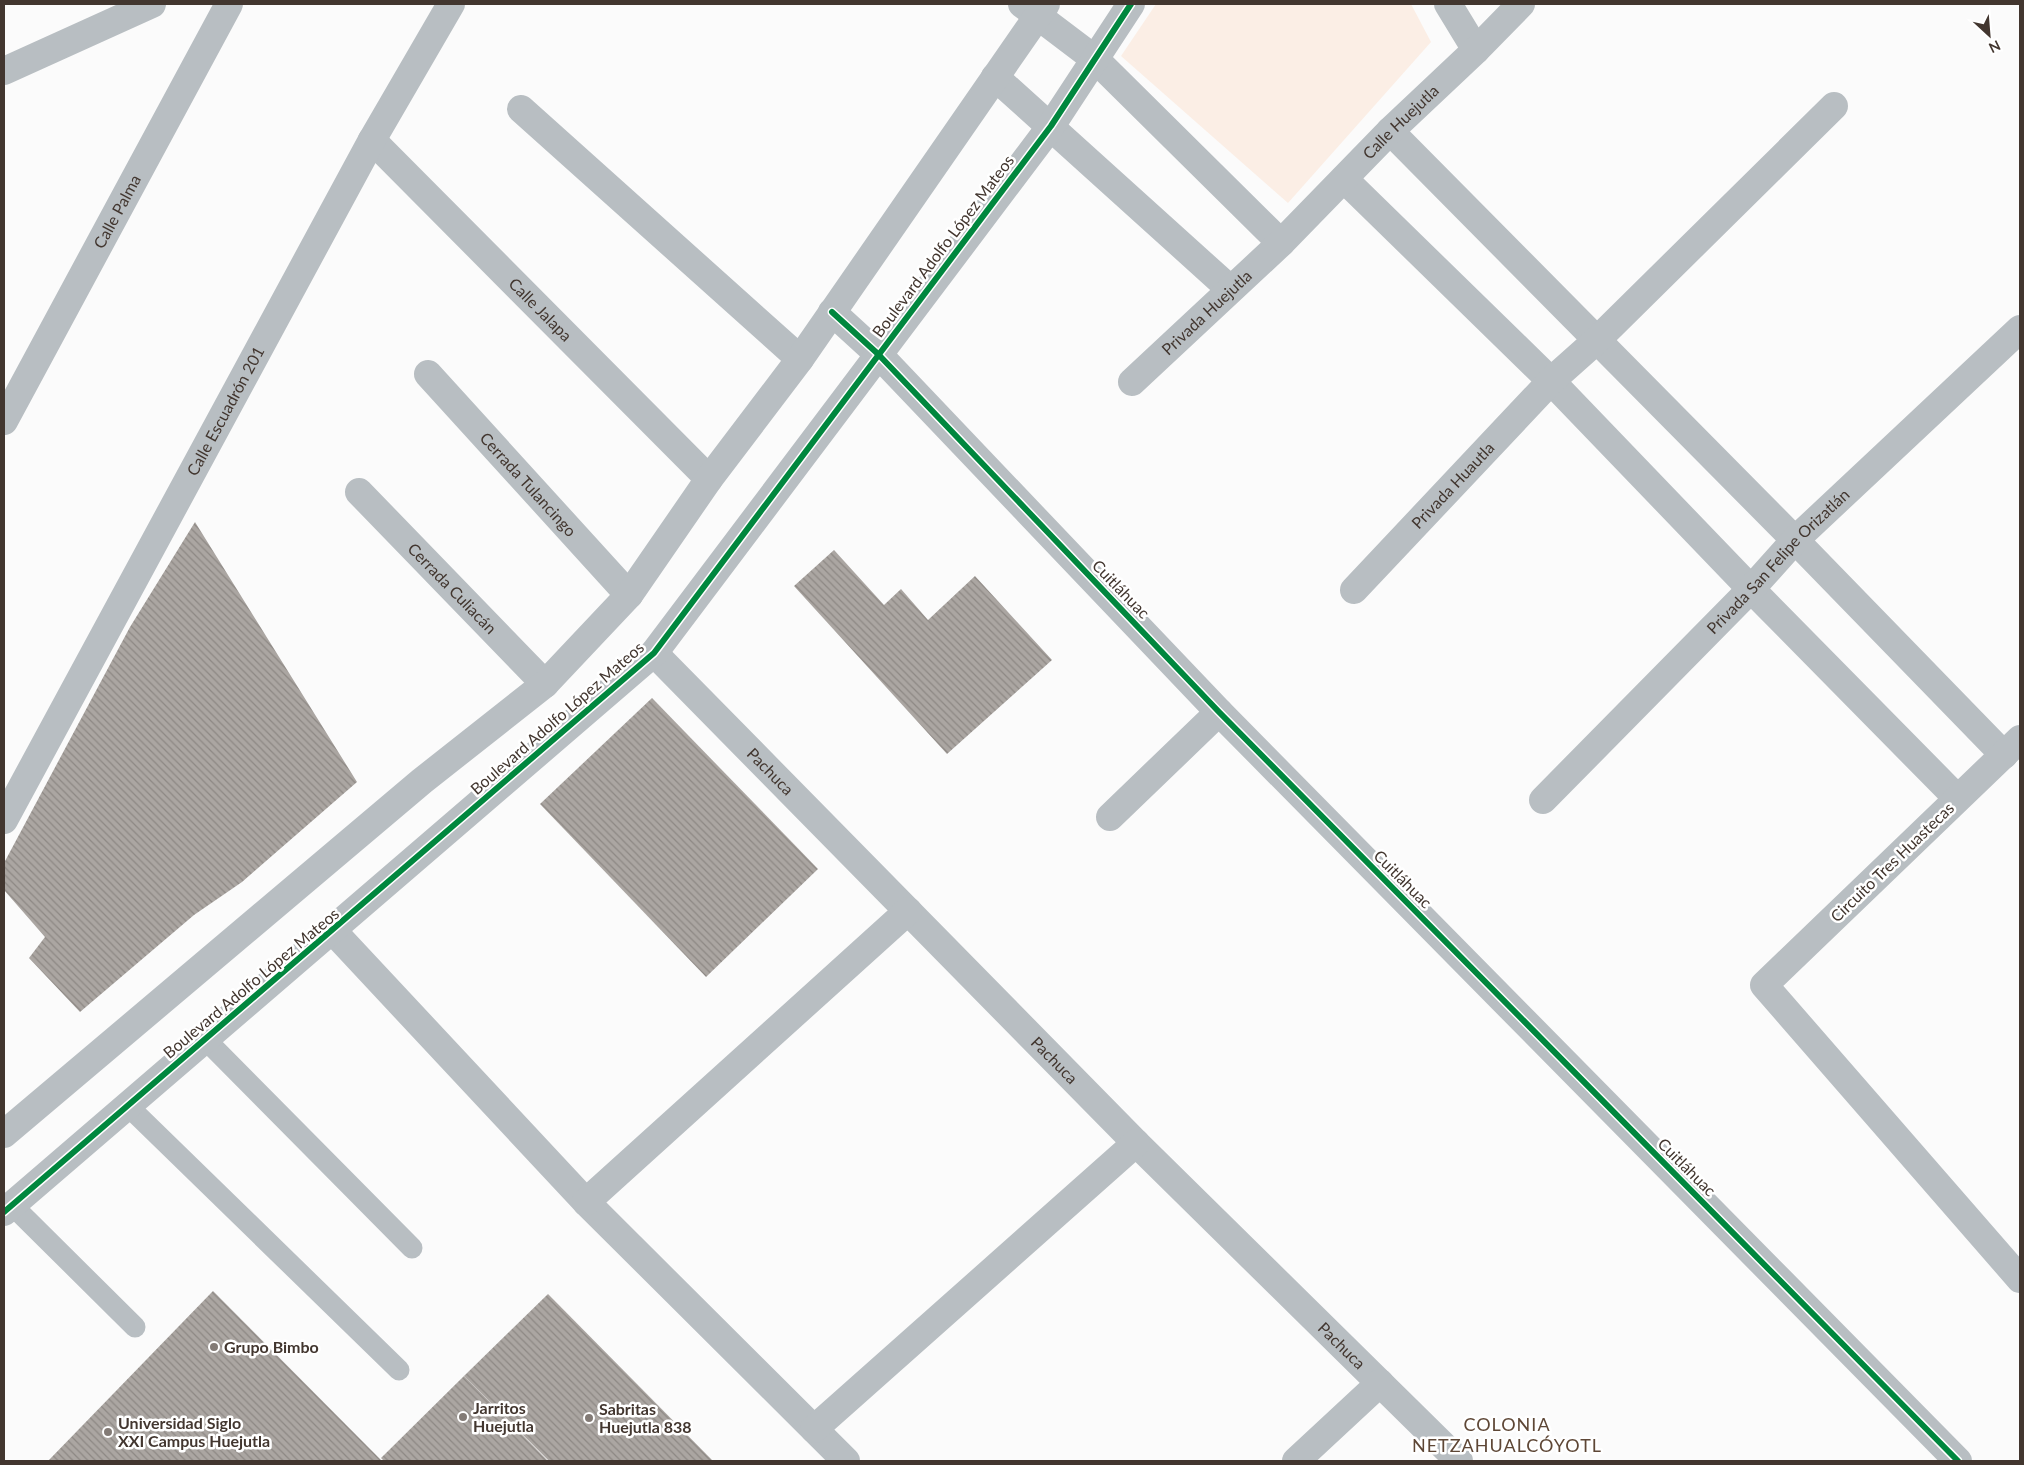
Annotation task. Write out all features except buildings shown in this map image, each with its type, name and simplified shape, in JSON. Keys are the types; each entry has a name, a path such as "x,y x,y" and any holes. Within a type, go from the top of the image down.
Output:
{"street":[{"path":"4,71 152,4"},
{"name":"Calle Palma","path":"7,409 229,4"},
{"name":"Calle Escuadrón 201","path":"4,820 372,140 451,4"},
{"name":"Boulevard Adolfo López Mateos","path":"8,1208 333,931 654,653 1051,126 1131,4"},
{"path":"1448,4 1476,50"},
{"name":"Calle Huejutla","path":"1281,243 1390,131 1476,50 1521,4"},
{"path":"1035,8 1096,60 1281,243"},
{"name":"Boulevard Adolfo López Mateos","path":"4,1134 422,782 545,684 629,594 709,479 800,359 995,77 1035,8"},
{"path":"995,77 1230,289"},
{"name":"Privada Huautla","path":"1354,590 1550,381 1597,340 1834,106"},
{"path":"521,109 800,359"},
{"path":"1390,131 1795,540 2012,747"},
{"name":"Calle Jalapa","path":"372,140 709,479"},
{"path":"1344,179 1550,381 1750,589 1957,798"},
{"name":"Privada Huejutla","path":"1132,382 1281,243"},
{"name":"Cuitláhuac","path":"832,312 878,354 1219,712 1958,1461"},
{"name":"Privada San Felipe Orizatlán","path":"1543,800 1750,589 1795,540 2020,329"},
{"name":"Cerrada Tulancingo","path":"428,374 629,594"},
{"name":"Cerrada Culiacán","path":"358,492 545,684"},
{"name":"Pachuca","path":"654,653 1136,1143 1459,1461"},
{"path":"1110,817 1219,712"},
{"name":"Circuito Tres Huastecas","path":"2012,747 1764,985 2020,1279"},
{"path":"586,1202 908,911"},
{"path":"333,931 586,1202 846,1461"},
{"path":"814,1429 1136,1143"},
{"path":"1296,1461 1380,1383"}],"lane":[{"path":"206,1040 412,1248"},
{"path":"128,1106 399,1370"},
{"path":"8,1208 135,1326"}],"shaded area":[{"path":"1156,4 1411,4 1431,42 1288,203 1121,56"}],"cycle path":[{"path":"4,1212 654,653 1051,126 1131,4"},
{"path":"832,312 878,354 1219,712 1958,1461"}],"place":[{"name":"Grupo Bimbo","path":"214,1347"},
{"name":"Jarritos Huejutla","path":"463,1417"},
{"name":"Sabritas Huejutla 838","path":"589,1418"},
{"name":"Universidad Siglo XXI Campus Huejutla","path":"108,1432"}],"district":[{"name":"COLONIA NETZAHUALCÓYOTL","path":"1507,1435"}]}
